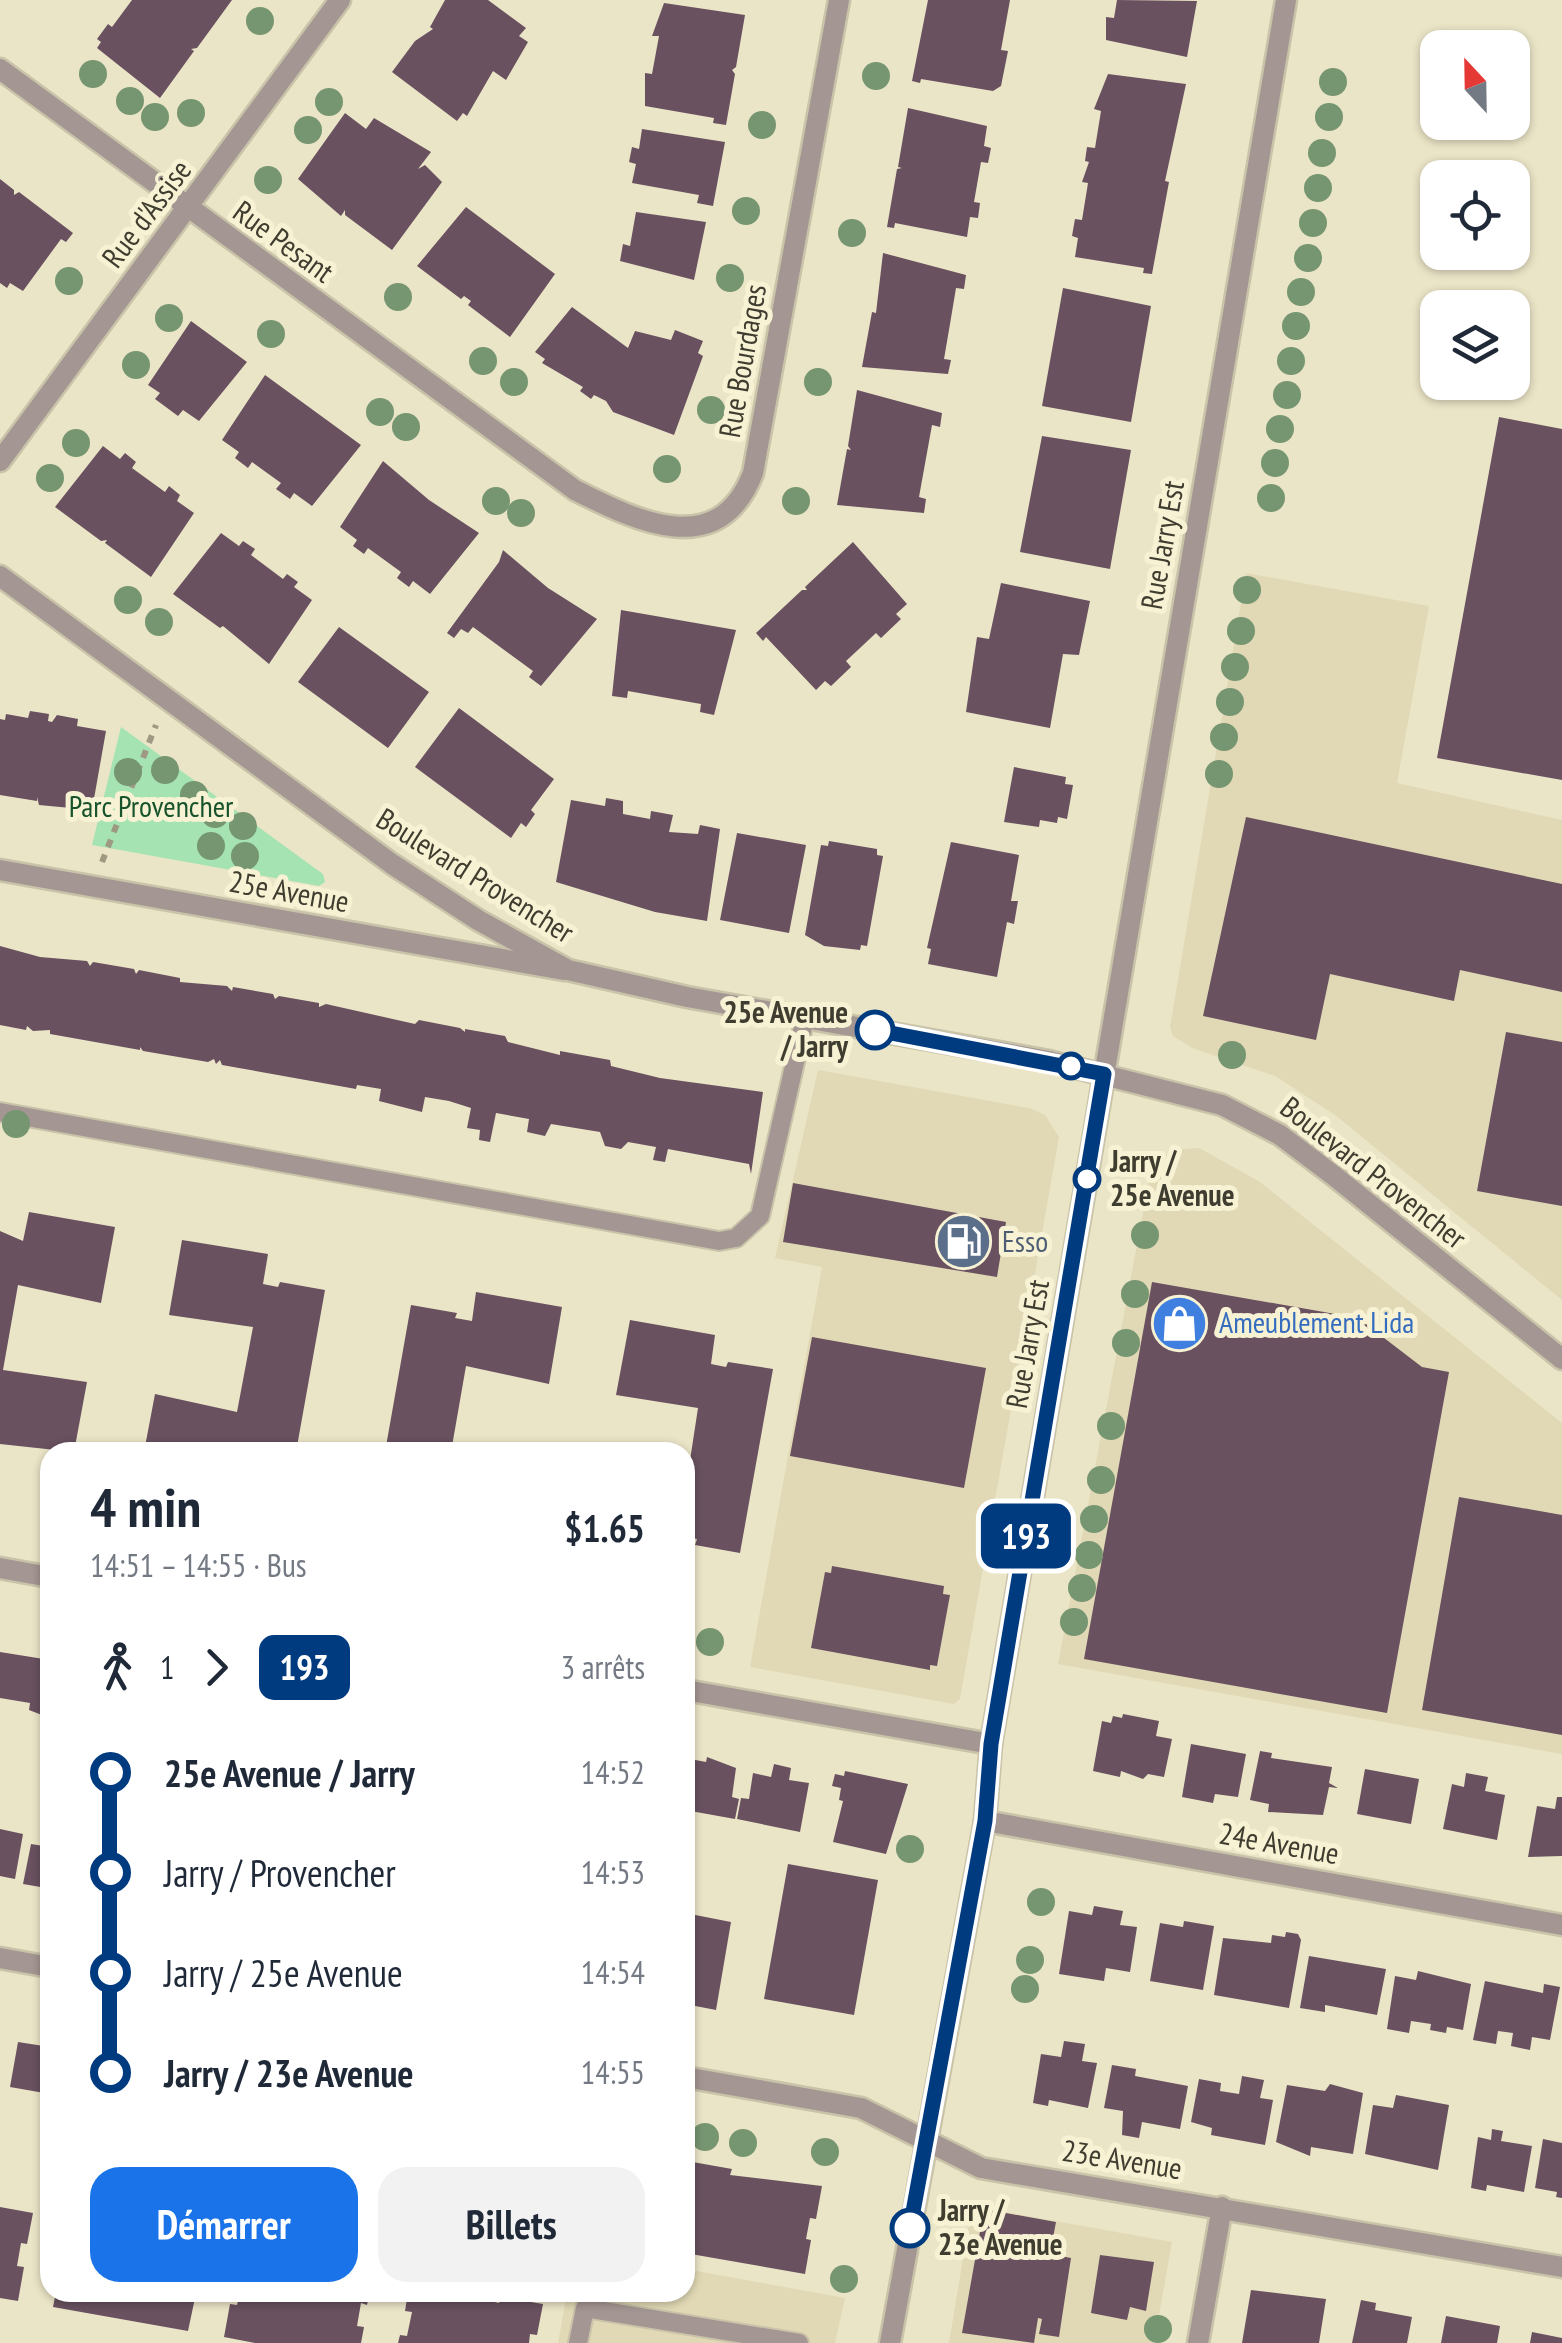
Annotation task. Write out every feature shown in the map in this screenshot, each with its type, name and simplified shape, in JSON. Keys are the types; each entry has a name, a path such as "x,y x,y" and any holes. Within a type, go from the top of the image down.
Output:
{"street":[{"name":"Rue d'Assise","path":"0,461 340,0"},
{"name":"Rue Bourdages","path":"532,460 575,490 648,522 685,528 717,520 743,499 753,473 839,0"},
{"name":"Rue Jarry Est","path":"890,2343 985,1821 991,1744 1286,0"},
{"name":"Rue Pesant","path":"0,69 532,460"},
{"name":"Boulevard Provencher","path":"0,576 392,864 478,920 568,970 1104,1074 1222,1105 1280,1135 1562,1359"},
{"name":"25e Avenue","path":"0,870 568,970"},
{"path":"0,1568 40,1575"},
{"path":"695,1692 991,1744"},
{"name":"24e Avenue","path":"985,1821 1562,1924"},
{"path":"0,1958 40,1964"},
{"name":"23e Avenue","path":"695,2080 861,2108 981,2168 1562,2267"},
{"path":"1198,2343 1222,2207"}],"lane":[{"path":"0,1112 719,1240 736,1238 760,1216 805,1018"},
{"path":"578,2343 584,2308 800,2343"}],"path":[{"path":"92,887 167,698"}],"shaded area":[{"path":"1246,573 1429,606 1397,783 1562,820 1562,1300 1335,1115 1275,1076 1192,1048 1173,1036 1170,1027"},
{"path":"818,1070 1029,1108 1045,1115 1059,1137 960,1699 954,1704 750,1667 822,1267 775,1258"},
{"path":"1199,1148 1260,1182 1562,1423 1562,1754 1058,1664 1149,1181 1164,1156"},
{"path":"993,2210 1172,2242 1154,2343 949,2343 968,2228"},
{"path":"695,2271 845,2298 835,2343 558,2343 565,2302 695,2302"}],"green space":[{"name":"Parc Provencher","path":"121,727 323,874 325,882 319,886 92,845"}],"building":[{"path":"132,0 232,0 197,48 191,49 194,51 160,98 97,48 101,42 97,39 108,24 112,27"},
{"path":"445,0 488,0 526,28 519,36 528,42 506,80 493,71 467,116 463,113 457,121 392,72 415,41 433,29 430,27"},
{"path":"928,0 1010,0 1001,50 1008,51 1001,86 993,91 921,79 920,83 912,81"},
{"path":"1117,0 1197,1 1187,57 1106,40 1106,17 1114,18"},
{"path":"664,3 745,15 736,67 732,70 735,74 726,125 713,123 714,118 645,106 645,73 652,74 659,36 652,36"},
{"path":"1108,74 1186,84 1165,181 1169,182 1152,274 1143,273 1144,268 1075,257 1078,238 1072,236 1075,219 1082,220 1088,183 1082,182 1089,162 1085,161 1087,147 1095,148 1101,111 1094,109"},
{"path":"908,108 987,126 984,146 991,148 988,163 981,162 974,202 980,203 978,218 970,217 967,237 895,223 894,228 887,227 897,169 902,168 898,167"},
{"path":"345,113 366,129 374,118 431,152 418,169 425,165 442,182 392,250 345,215 345,210 341,216 298,179"},
{"path":"642,129 725,142 713,206 697,203 699,195 632,183 636,164 629,162 632,147 639,149"},
{"path":"0,179 14,190 14,195 19,192 73,233 66,242 61,239 23,291 10,283 7,288 0,283"},
{"path":"466,207 555,274 510,337 468,305 471,301 464,296 461,299 417,266"},
{"path":"636,212 706,222 694,280 620,261 623,244 630,246"},
{"path":"883,253 966,275 964,289 956,288 944,359 951,360 948,374 862,367 872,312 876,313"},
{"path":"1063,288 1151,306 1131,422 1042,406"},
{"path":"572,307 628,348 635,331 671,340 675,330 703,341 698,353 703,356 674,435 613,412 606,401 594,395 591,399 580,391 583,387 542,363 545,359 535,352"},
{"path":"191,321 247,362 199,421 183,410 178,416 155,399 160,393 148,385"},
{"path":"265,375 361,445 312,506 294,493 290,499 276,489 281,483 252,462 248,468 235,458 239,452 222,440"},
{"path":"857,390 942,413 940,427 932,425 919,497 926,499 924,513 837,505 847,449 851,450 848,446"},
{"path":"1499,417 1562,429 1562,780 1437,758"},
{"path":"1042,436 1131,450 1110,569 1020,552"},
{"path":"103,446 120,459 125,453 136,462 132,468 165,492 169,486 180,495 177,501 194,513 151,577 105,543 107,540 101,541 55,507"},
{"path":"383,461 429,500 479,533 430,594 413,581 409,587 397,578 401,572 368,548 364,554 353,546 357,540 340,527"},
{"path":"221,533 239,546 243,541 255,549 251,555 283,579 287,574 298,582 294,587 312,600 269,664 223,626 220,628 173,594"},
{"path":"853,542 907,604 896,614 901,619 881,638 876,633 846,661 851,667 831,686 825,681 816,690 766,637 763,641 756,633 802,590 807,590 805,587"},
{"path":"503,550 548,588 597,619 541,686 529,677 533,671 473,627 468,633 461,629 454,638 447,633 499,562"},
{"path":"1001,583 1090,601 1079,655 1063,654 1050,728 966,712 977,637 989,639"},
{"path":"621,610 736,630 714,715 700,712 701,704 628,691 627,698 612,696"},
{"path":"339,627 429,692 388,748 298,682"},
{"path":"459,708 554,779 531,810 535,814 526,827 521,823 511,838 415,767"},
{"path":"30,711 49,714 48,721 52,722 57,715 78,719 77,726 106,731 92,810 39,805 37,797 37,801 0,795 0,719 5,720 6,714 28,718"},
{"path":"1014,767 1066,777 1065,784 1073,785 1067,819 1058,817 1057,823 1040,820 1039,827 1004,822"},
{"path":"606,798 623,801 623,814 650,819 651,811 673,815 669,832 698,834 700,825 720,829 707,921 655,912 556,882 571,800 605,806"},
{"path":"1246,817 1562,884 1562,992 1460,970 1454,1001 1330,974 1316,1040 1203,1016"},
{"path":"737,833 806,845 789,933 720,920"},
{"path":"829,841 877,849 877,855 883,856 867,946 861,945 860,950 824,946 805,935 821,845 828,846"},
{"path":"951,842 1019,855 1011,901 1018,901 1014,924 1007,922 997,977 928,964 931,949 927,948"},
{"path":"0,946 40,957 87,961 90,966 93,962 134,969 136,974 139,970 180,978 180,982 273,994 275,999 279,996 319,1003 319,1007 326,1004 415,1024 419,1020 465,1032 505,1036 508,1042 560,1055 560,1051 610,1060 611,1066 660,1078 763,1092 751,1174 749,1164 668,1149 665,1162 653,1160 656,1147 628,1142 621,1149 605,1146 600,1132 551,1124 545,1136 527,1132 529,1119 496,1113 490,1142 479,1140 480,1130 467,1128 471,1108 449,1101 425,1097 422,1112 379,1101 381,1089 357,1085 356,1089 222,1065 220,1060 216,1064 214,1059 208,1062 50,1034 50,1030 0,1025"},
{"path":"1506,1032 1562,1042 1562,1206 1477,1191"},
{"path":"793,1183 1006,1222 997,1277 783,1242"},
{"path":"29,1212 115,1227 101,1303 18,1285 3,1370 87,1382 76,1442 40,1442 40,1448 0,1444 0,1231 23,1241"},
{"path":"182,1240 268,1254 263,1284 278,1287 280,1282 325,1290 298,1442 146,1442 155,1394 237,1412 253,1327 169,1315"},
{"path":"1152,1282 1358,1318 1422,1367 1449,1372 1387,1713 1084,1659"},
{"path":"476,1292 562,1307 549,1384 466,1366 453,1442 387,1442 411,1305 457,1313 455,1318 472,1321"},
{"path":"630,1320 715,1335 711,1364 726,1367 728,1362 773,1369 740,1553 695,1545 693,1442 698,1408 616,1395"},
{"path":"812,1337 986,1368 964,1488 790,1456"},
{"path":"1459,1497 1562,1515 1562,1735 1422,1710"},
{"path":"832,1566 944,1586 943,1594 950,1595 937,1666 930,1665 930,1670 811,1648 825,1572 831,1573"},
{"path":"0,1652 40,1658 40,1714 29,1710 30,1703 0,1698"},
{"path":"1123,1714 1159,1721 1156,1736 1172,1739 1164,1777 1148,1774 1143,1779 1121,1771 1120,1777 1093,1771 1102,1721 1111,1723 1113,1716 1122,1718"},
{"path":"1191,1744 1246,1754 1238,1797 1215,1794 1213,1803 1182,1797"},
{"path":"1260,1751 1272,1753 1271,1758 1332,1767 1329,1783 1338,1788 1329,1787 1323,1815 1268,1812 1269,1804 1250,1800"},
{"path":"707,1757 736,1768 732,1797 739,1799 735,1819 695,1812 695,1760 706,1762"},
{"path":"774,1764 791,1768 789,1780 809,1783 800,1832 737,1819 741,1798 749,1799 753,1773 771,1777"},
{"path":"1365,1769 1419,1779 1411,1824 1357,1814"},
{"path":"845,1771 908,1784 886,1854 833,1842 843,1801 839,1800 841,1788 832,1786 835,1774 844,1776"},
{"path":"1466,1773 1488,1777 1485,1791 1505,1795 1497,1840 1443,1829 1452,1784 1464,1787"},
{"path":"1557,1797 1562,1797 1562,1856 1528,1857 1537,1806 1555,1809"},
{"path":"0,1829 23,1834 15,1879 0,1876"},
{"path":"31,1844 40,1845 40,1887 23,1884"},
{"path":"788,1864 878,1880 854,2015 764,1999"},
{"path":"1094,1906 1123,1911 1120,1925 1137,1927 1130,1972 1106,1968 1104,1981 1059,1974 1069,1911 1092,1915"},
{"path":"695,1915 731,1922 716,2010 695,2006"},
{"path":"1184,1921 1214,1926 1203,1990 1150,1981 1160,1923 1183,1927"},
{"path":"1286,1932 1298,1934 1301,1940 1289,2008 1214,1995 1223,1938 1271,1943 1272,1935 1285,1937"},
{"path":"1309,1956 1386,1969 1377,2015 1325,2005 1325,2012 1300,2008"},
{"path":"1418,1971 1471,1984 1463,2030 1447,2027 1446,2033 1430,2030 1431,2024 1411,2021 1409,2033 1387,2029 1395,1976 1416,1980"},
{"path":"1485,1981 1543,1993 1544,1984 1560,1987 1550,2040 1532,2037 1530,2050 1511,2046 1513,2033 1498,2031 1496,2044 1473,2040"},
{"path":"1064,2041 1085,2044 1082,2061 1097,2063 1088,2108 1049,2100 1048,2106 1033,2103 1041,2054 1061,2057"},
{"path":"18,2042 40,2045 40,2092 10,2087"},
{"path":"1112,2065 1136,2069 1135,2076 1188,2086 1180,2129 1142,2122 1139,2138 1122,2135 1123,2111 1104,2108"},
{"path":"1242,2076 1264,2080 1260,2098 1273,2100 1265,2145 1211,2135 1212,2128 1191,2122 1199,2079 1221,2083 1220,2091 1239,2094"},
{"path":"1330,2084 1363,2093 1353,2154 1311,2147 1310,2156 1276,2142 1287,2085 1325,2091"},
{"path":"1396,2095 1449,2105 1438,2170 1365,2154 1373,2105 1393,2108"},
{"path":"1492,2129 1503,2131 1501,2141 1532,2146 1524,2192 1487,2185 1486,2191 1471,2188 1478,2137 1491,2140"},
{"path":"1543,2139 1562,2143 1562,2198 1556,2197 1557,2192 1535,2188"},
{"path":"695,2162 732,2169 730,2175 822,2186 816,2219 810,2218 805,2274 695,2255"},
{"path":"0,2207 33,2213 27,2244 21,2243 17,2266 24,2267 18,2301 0,2298"},
{"path":"984,2209 1056,2222 1050,2254 1071,2258 1059,2337 1039,2334 1042,2319 1038,2318 1034,2343 962,2333"},
{"path":"1100,2255 1154,2262 1146,2311 1130,2307 1127,2320 1091,2313"},
{"path":"1251,2290 1326,2299 1319,2343 1242,2343"},
{"path":"1361,2300 1376,2303 1375,2310 1412,2317 1407,2343 1352,2343"},
{"path":"54,2302 194,2302 188,2331 53,2307"},
{"path":"368,2302 361,2303 357,2326 364,2327 361,2343 255,2343 224,2337 230,2304"},
{"path":"406,2302 543,2304 537,2335 530,2334 529,2343 398,2343 400,2335 407,2336 412,2312 405,2311"},
{"path":"1446,2316 1500,2326 1497,2343 1441,2343"},
{"path":"1532,2332 1562,2338 1562,2343 1530,2343"}],"bus line":[{"name":"193","path":"875,1030 1104,1074 991,1744 985,1821 910,2228"}],"place":[{"name":"25e Avenue / Jarry","path":"875,1030"},
{"name":"Jarry / 25e Avenue","path":"1087,1179"},
{"name":"Esso","path":"963,1242"},
{"name":"Ameublement Lida","path":"1180,1323"},
{"name":"Jarry / 23e Avenue","path":"910,2228"}]}
